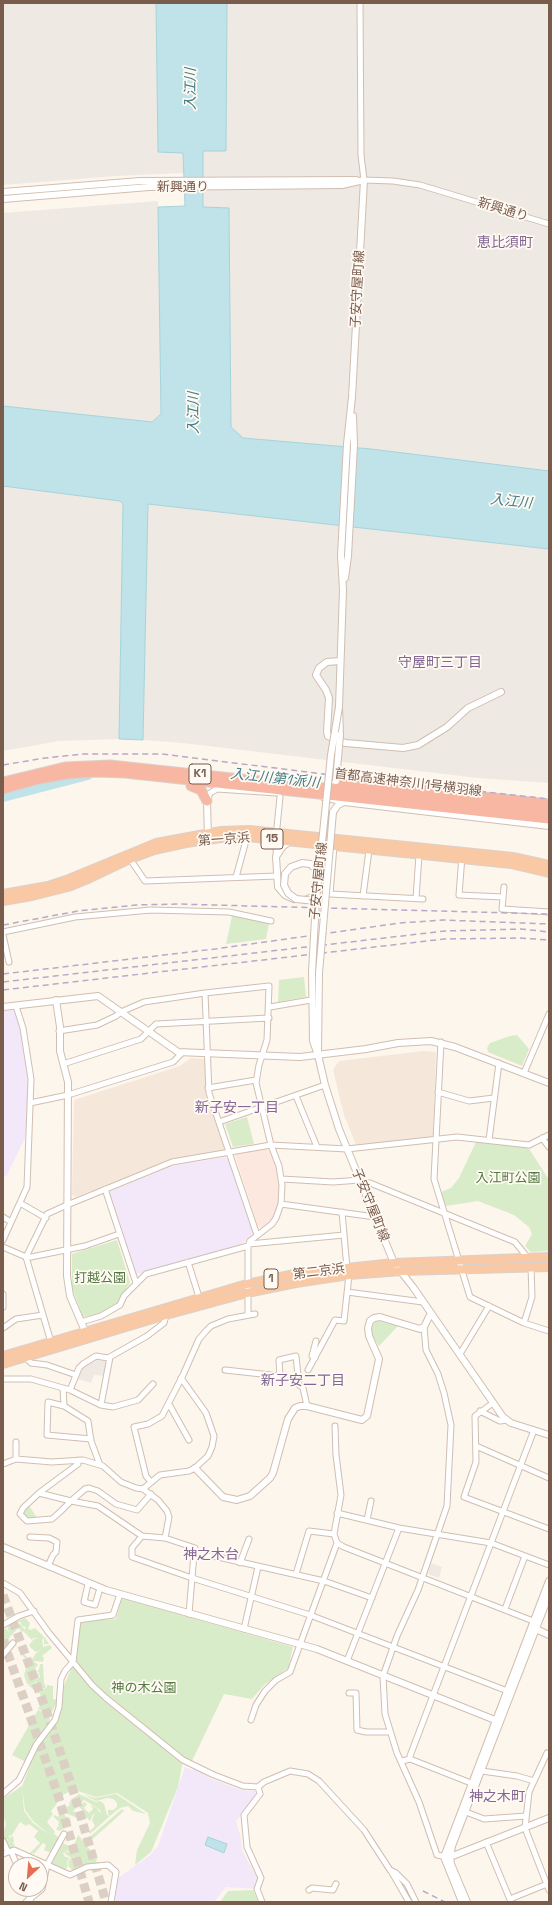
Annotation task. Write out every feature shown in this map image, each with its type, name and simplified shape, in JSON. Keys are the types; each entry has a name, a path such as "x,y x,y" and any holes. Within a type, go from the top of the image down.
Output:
{"highway":[{"path":"110,765 169,765 332,781"},
{"name":"首都高速神奈川1号横羽線","path":"3,782 65,767 110,765 302,784 549,812"},
{"name":"首都高速神奈川1号横羽線","path":"3,789 39,779 81,773 125,773 549,819"},
{"path":"39,779 66,776 104,776 217,789"},
{"path":"302,784 364,784 549,806"},
{"path":"191,786 201,790 207,801"},
{"path":"332,795 414,792 549,806"},
{"name":"第一京浜","path":"3,894 48,886 82,874 127,853 156,843 249,830 276,836 462,855 549,873"},
{"name":"第一京浜","path":"3,901 32,896 66,887 154,850 208,836 276,836 291,842 419,855 513,857 549,865"},
{"name":"第二京浜","path":"3,1356 247,1284 299,1274 402,1271 549,1257"},
{"name":"第二京浜","path":"3,1364 166,1315 247,1293 394,1263 460,1266 549,1267"}],"street":[{"path":"360,3 361,155 364,180"},
{"name":"新興通り","path":"3,192 140,181 210,183 342,178 393,181 420,185 549,224"},
{"name":"子安守屋町線","path":"364,180 352,397 347,444 342,528 341,555 343,590 339,707 340,735 332,781 333,812 316,972 311,1000 313,1041 336,1122 394,1263"},
{"name":"新興通り","path":"3,199 182,183"},
{"name":"子安守屋町線","path":"343,590 348,556 354,445 352,397"},
{"path":"340,662 331,662 323,665 319,668 316,675 326,690 329,698 328,736 346,743 403,748 418,745 447,727 468,708 501,692"},
{"path":"208,836 207,801 210,793 217,789 262,793 332,795 344,802 549,826"},
{"path":"316,794 327,800"},
{"name":"子安守屋町線","path":"318,1055 316,901 327,800 332,795"},
{"path":"280,797 276,836 277,882 280,891 290,898 298,900 301,900 311,898 320,888 321,879 317,870 305,863 296,864 289,869 284,877 284,885 288,893 296,899 300,900 316,901"},
{"path":"333,812 338,804 344,802"},
{"path":"236,877 247,837"},
{"path":"276,857 283,847 291,842"},
{"path":"334,846 330,894 423,899"},
{"path":"363,896 370,850"},
{"path":"416,898 419,855"},
{"path":"462,855 459,895 503,897"},
{"path":"130,859 145,881 277,876"},
{"path":"504,887 502,909 549,912"},
{"path":"3,932 77,917 151,910 229,912 271,921"},
{"path":"3,935 9,962"},
{"path":"60,1031 97,1025 144,1002 269,986 270,1007 267,1040 256,1080 261,1108 282,1179 281,1204 272,1224 257,1235 248,1245 248,1315"},
{"path":"205,993 208,1088 257,1235"},
{"path":"3,1007 98,996 178,1052 182,1053 263,1054 300,1057 366,1049 398,1043 431,1041 441,1042 549,1083"},
{"path":"56,1000 60,1031 60,1051 68,1082 67,1276 70,1296 85,1332"},
{"path":"270,1007 311,1000"},
{"path":"3,1240 27,1187 31,1079 23,1028 16,1006"},
{"path":"524,1074 549,1014"},
{"path":"63,1064 141,1039 156,1024 206,1023 269,1018"},
{"path":"441,1042 434,1179 470,1297 524,1323 549,1331"},
{"path":"30,1103 68,1095 173,1062 182,1053"},
{"path":"489,1140 499,1064"},
{"path":"208,1088 256,1080"},
{"path":"219,1122 325,1085"},
{"path":"438,1092 470,1101 494,1098"},
{"path":"296,1096 317,1148"},
{"path":"51,1342 26,1257 47,1214 105,1189 172,1162 271,1144 347,1149 457,1137 529,1145 549,1135"},
{"path":"542,1138 549,1147"},
{"path":"282,1179 334,1182 360,1181 370,1183 515,1242 528,1258"},
{"path":"105,1189 136,1283"},
{"path":"20,1203 46,1218"},
{"path":"281,1204 375,1217"},
{"path":"308,1370 335,1320 344,1321 348,1272 342,1212"},
{"path":"3,1217 11,1222"},
{"path":"3,1247 26,1257 85,1246 119,1234"},
{"path":"81,1322 101,1316 120,1305 124,1296 146,1274 248,1245 344,1235"},
{"path":"188,1262 199,1298"},
{"path":"394,1263 402,1271 432,1313 506,1420"},
{"path":"524,1323 532,1297 531,1267"},
{"path":"347,1292 423,1302"},
{"path":"3,1294 3,1307"},
{"path":"460,1354 489,1306"},
{"path":"432,1313 424,1327 426,1350 438,1374 451,1425 447,1506 422,1578 383,1676 385,1714 396,1753 402,1761 419,1802 437,1855 447,1857 549,1818"},
{"path":"150,1482 146,1476 134,1427 148,1424 162,1416 199,1339 211,1326 228,1319 255,1314"},
{"path":"3,1328 16,1319 43,1315"},
{"path":"70,1390 82,1364 96,1356 110,1357 159,1328 164,1323 166,1315"},
{"path":"195,1468 223,1497 237,1500 250,1496 266,1482 273,1472 292,1412 300,1406 307,1406 362,1420 366,1419 379,1359 369,1336 368,1328 370,1321 374,1318 380,1317 415,1328 420,1329 424,1327"},
{"path":"315,1358 312,1356 316,1341"},
{"path":"225,1370 280,1376 279,1360 296,1356 299,1385 303,1388 307,1406"},
{"path":"25,1357 31,1363 47,1365 76,1375"},
{"path":"101,1405 110,1357"},
{"path":"143,1489 160,1475 189,1471 195,1468 208,1456 212,1447 214,1436 206,1413 181,1378"},
{"path":"3,1379 31,1379 70,1390 101,1405 113,1407 138,1400 153,1384"},
{"path":"63,1388 64,1406"},
{"path":"91,1439 47,1435 48,1402 64,1406 88,1421 91,1439 100,1465"},
{"path":"493,1403 475,1416 476,1446 474,1468 464,1497 549,1529"},
{"path":"168,1405 170,1406 189,1440"},
{"path":"480,1411 500,1421 506,1420 549,1435"},
{"path":"336,1426 335,1440 341,1495 334,1534 338,1543 344,1547 533,1621 536,1629 549,1635"},
{"path":"410,1759 534,1430"},
{"path":"16,1442 16,1459"},
{"path":"476,1446 549,1478"},
{"path":"3,1464 16,1459 52,1462 78,1460 100,1465 120,1482 143,1489 151,1494 167,1511 169,1517 165,1538"},
{"path":"78,1460 78,1464 38,1493 21,1511 20,1514 24,1520 52,1519 85,1489 93,1489 116,1504 137,1510 151,1494"},
{"path":"38,1493 98,1506 142,1536 165,1538 195,1548 189,1614"},
{"path":"367,1520 371,1501"},
{"path":"337,1513 399,1528 491,1543 549,1565"},
{"path":"347,1661 399,1528"},
{"path":"296,1574 309,1531 334,1534"},
{"path":"142,1536 132,1548 132,1557 192,1578 310,1615 510,1692"},
{"path":"30,1537 49,1538 57,1542 56,1552 48,1566"},
{"path":"240,1563 249,1539"},
{"path":"251,1720 256,1705 264,1691 276,1680 290,1672 338,1543"},
{"path":"3,1547 100,1588 317,1649 498,1721"},
{"path":"194,1554 218,1557 258,1567 296,1574 324,1581 372,1598"},
{"path":"505,1609 525,1556"},
{"path":"244,1629 258,1567"},
{"path":"510,1692 533,1621 549,1581"},
{"path":"3,1583 20,1593 92,1685 183,1760 214,1775 243,1786 258,1787 264,1782 290,1771 308,1774 318,1781 364,1830 409,1902"},
{"path":"88,1584 84,1602 95,1605 100,1588"},
{"path":"3,1794 17,1784 36,1745 54,1720 59,1707 61,1679 65,1671 73,1662 78,1620 113,1615 120,1594"},
{"path":"462,1902 447,1857 498,1721 549,1595"},
{"path":"3,1625 19,1616 34,1612"},
{"path":"3,1654 13,1643"},
{"path":"349,1693 356,1693 357,1730 366,1732 390,1732"},
{"path":"467,1902 447,1857 466,1812 474,1784 482,1771 498,1721"},
{"path":"549,1754 546,1753 529,1792 525,1828 549,1890"},
{"path":"402,1761 410,1759 474,1784"},
{"path":"482,1771 518,1776 534,1781"},
{"path":"258,1787 260,1794 244,1815 247,1847 261,1878 257,1889 262,1902"},
{"path":"466,1812 484,1819 526,1816"},
{"path":"48,1863 64,1834"},
{"path":"3,1841 7,1852 14,1850 29,1857"},
{"path":"486,1842 510,1901 547,1884"},
{"path":"48,1865 70,1875 87,1867 108,1865 116,1872 111,1902"},
{"path":"390,1870 396,1873 407,1884 416,1902"},
{"path":"309,1890 312,1888 333,1890 336,1884"}],"shaded area":[{"path":"3,3 156,3 158,152 183,152 184,173 116,176 3,185"},
{"path":"227,3 549,3 549,471 371,449 242,438 231,427 229,208 203,207 203,151 226,151"},
{"path":"158,201 161,414 152,422 3,406 3,213"},
{"path":"3,486 121,501 123,504 119,739 59,741 3,751"},
{"path":"148,504 549,549 549,783 478,778 183,743 143,740"},
{"path":"16,1010 29,1077 25,1138 6,1177 3,1175 3,1011"},
{"path":"423,1051 436,1052 433,1137 356,1145 344,1115 333,1070 339,1061"},
{"path":"191,1058 205,1059 206,1088 226,1150 172,1160 76,1197 72,1195 74,1100 180,1066"},
{"path":"266,1149 270,1151 275,1160 281,1186 278,1208 274,1219 262,1228 258,1227 235,1156 237,1154"},
{"path":"225,1157 229,1159 254,1234 240,1245 136,1274 109,1192 171,1166"},
{"path":"95,1359 106,1362 105,1366 107,1367 105,1376 94,1375 91,1383 78,1379 84,1366"},
{"path":"431,1563 442,1567 439,1578 428,1574"},
{"path":"185,1767 192,1770 195,1768 212,1779 241,1790 255,1791 256,1797 236,1821 240,1832 242,1850 258,1880 255,1889 226,1887 214,1902 115,1902 117,1879 150,1855 158,1846"}],"green space":[{"path":"232,916 269,923 266,939 226,944"},
{"path":"304,977 306,997 278,1002 279,980"},
{"path":"517,1035 529,1049 522,1066 488,1052 487,1048 490,1043"},
{"path":"247,1117 254,1144 233,1147 225,1124"},
{"name":"入江町公園","path":"476,1142 528,1147 549,1180 549,1251 531,1252 525,1246 532,1234 529,1227 514,1215 478,1201 446,1206 441,1192 451,1188 459,1178"},
{"name":"打越公園","path":"117,1240 130,1283 117,1303 100,1314 83,1317 72,1288 72,1254"},
{"path":"378,1321 398,1326 379,1346 373,1337 371,1328 374,1323"},
{"path":"29,1506 38,1519 30,1520 23,1515 23,1512"},
{"name":"神の木公園","path":"122,1598 293,1647 288,1668 264,1685 252,1699 224,1694 191,1763 183,1760 178,1787 151,1852 135,1865 137,1850 150,1823 148,1813 117,1793 96,1797 75,1790 64,1794 51,1811 53,1814 47,1822 55,1832 54,1834 60,1838 51,1853 44,1850 46,1845 43,1843 34,1854 29,1854 40,1843 34,1837 38,1831 29,1824 26,1826 20,1822 12,1835 9,1836 9,1839 5,1840 3,1834 6,1824 3,1815 3,1799 22,1787 36,1748 58,1721 62,1704 63,1688 75,1660 81,1621 116,1619","holes":["22,1789 25,1810 33,1821 50,1835 33,1823 24,1811"]},
{"path":"25,1618 30,1623 28,1629 31,1630 35,1628 45,1638 49,1644 45,1644 44,1646 44,1638 42,1640 43,1647 50,1645 52,1648 42,1656 44,1658 43,1662 35,1661 32,1664 35,1662 38,1665 35,1668 36,1673 38,1673 39,1676 35,1683 31,1684 27,1684 24,1675 26,1668 30,1664 18,1650 19,1649 31,1661 36,1653 42,1649 36,1652 29,1645 34,1639 39,1638 33,1638 32,1640 24,1632 26,1627 22,1626 21,1623 17,1621"},
{"path":"14,1621 20,1624 25,1630 23,1632 18,1628 9,1638 10,1644 5,1650 3,1649 3,1630 6,1628 9,1633 7,1626"},
{"path":"40,1664 43,1664 44,1683 46,1687 40,1691 39,1694 28,1685 36,1683 36,1680 40,1677 39,1672 37,1672"},
{"path":"47,1685 53,1686 53,1699 58,1700 50,1716 38,1709 43,1702 46,1703 46,1699 40,1695 40,1692 47,1687"},
{"path":"38,1710 47,1714 50,1718 49,1724 34,1745 26,1762 12,1755"},
{"path":"79,1794 96,1802 100,1801 104,1804 107,1815 110,1816 90,1834 89,1832 95,1826 92,1820 94,1814 97,1812 93,1814 90,1821 87,1818 81,1821 78,1818 78,1814 77,1818 66,1813 64,1814 71,1822 60,1831 56,1829 59,1826 59,1822 53,1816 55,1815 58,1817 63,1809 70,1805 69,1803 72,1799","holes":["84,1800 99,1809 101,1812 91,1805 93,1809 89,1813 84,1808 87,1804 84,1802 79,1807 84,1811 78,1814 73,1811"]},
{"path":"83,1794 95,1798 116,1794 146,1814 133,1811 128,1806 120,1808 110,1816 108,1814 108,1810 113,1810 117,1807 117,1803 113,1799 107,1798 96,1801"},
{"path":"122,1809 124,1811 86,1845 97,1858 96,1864 84,1865 74,1872 69,1867 68,1862 71,1858 64,1853 69,1852 70,1846 75,1843 78,1835 84,1842"},
{"path":"13,1836 13,1843 15,1845 7,1848 5,1841"},
{"path":"63,1843 69,1846 69,1851 63,1853 65,1857 68,1857 69,1859 67,1862 68,1866 64,1872 51,1865"},
{"path":"253,1890 258,1902 220,1902 228,1891"}],"water":[{"name":"入江川","path":"156,3 227,3 226,151 203,151 203,207 229,208 231,427 243,438 371,449 549,471 549,549 148,504 143,740 119,739 123,504 120,501 3,486 3,406 152,422 161,414 158,207 185,206 183,153 158,152"},
{"path":"208,1837 227,1844 224,1853 205,1845"}],"waterway":[{"name":"入江川第1派川","path":"3,797 88,775"}],"tunnel":[{"path":"3,1595 46,1710 73,1790 106,1902"},
{"path":"3,1640 57,1792 89,1902"}],"railway":[{"path":"3,765 45,758 83,754 162,754 323,774 549,799"},
{"path":"3,925 78,911 136,905 177,904 549,914"},
{"path":"3,974 215,949 400,923 443,920 549,924"},
{"path":"3,982 445,931 521,929 549,932"},
{"path":"3,990 444,939 520,938 549,940"},
{"path":"423,1891 445,1902"}],"district":[{"name":"恵比須町","path":"505,243"},
{"name":"守屋町三丁目","path":"440,663"},
{"name":"新子安一丁目","path":"237,1108"},
{"name":"新子安二丁目","path":"303,1381"},
{"name":"神之木台","path":"211,1555"},
{"name":"神之木町","path":"497,1797"}]}
